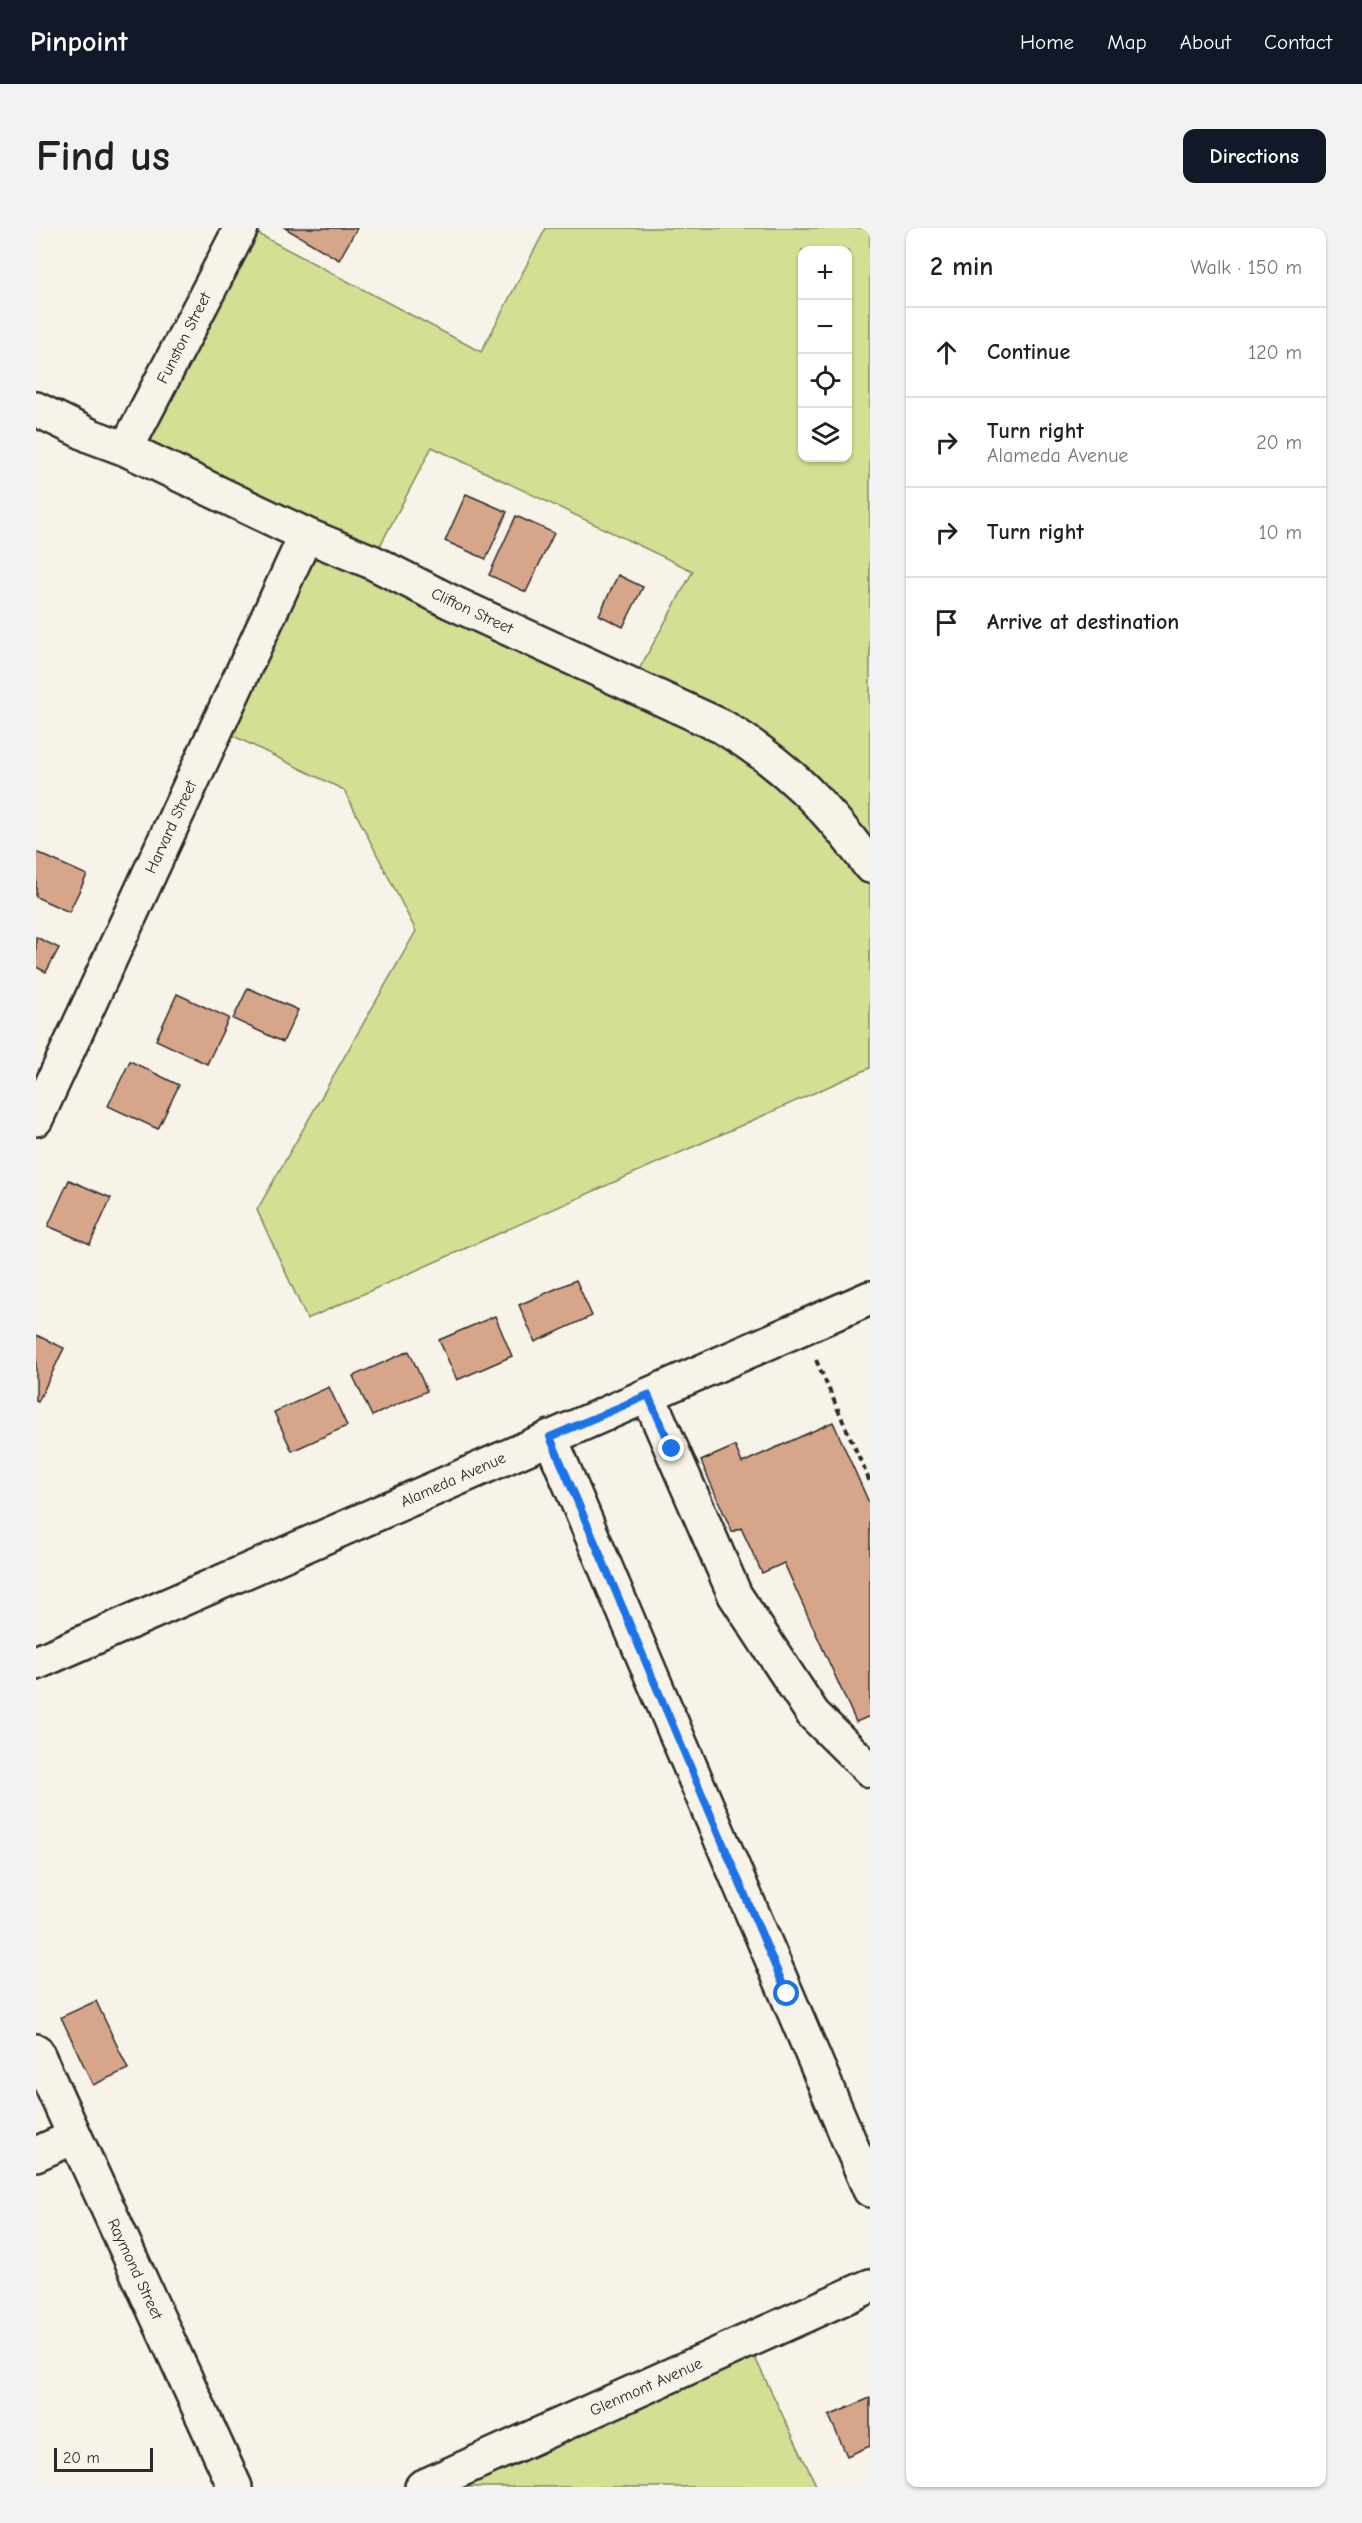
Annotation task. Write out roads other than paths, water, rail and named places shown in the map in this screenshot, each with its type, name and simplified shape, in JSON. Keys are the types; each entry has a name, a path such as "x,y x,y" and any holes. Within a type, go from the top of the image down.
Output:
{"street":[{"name":"Funston Street","path":"126,449 241,228"},
{"name":"Clifton Street","path":"36,409 681,706 748,742 790,773 843,829 870,866"},
{"name":"Harvard Street","path":"36,1119 306,535"},
{"name":"Alameda Avenue","path":"36,1663 870,1298"},
{"path":"648,1395 735,1594 813,1714 870,1770"},
{"path":"550,1437 870,2190"},
{"name":"Raymond Street","path":"36,2051 235,2487"},
{"path":"36,2154 74,2137"},
{"name":"Glenmont Avenue","path":"422,2487 870,2286"}]}
